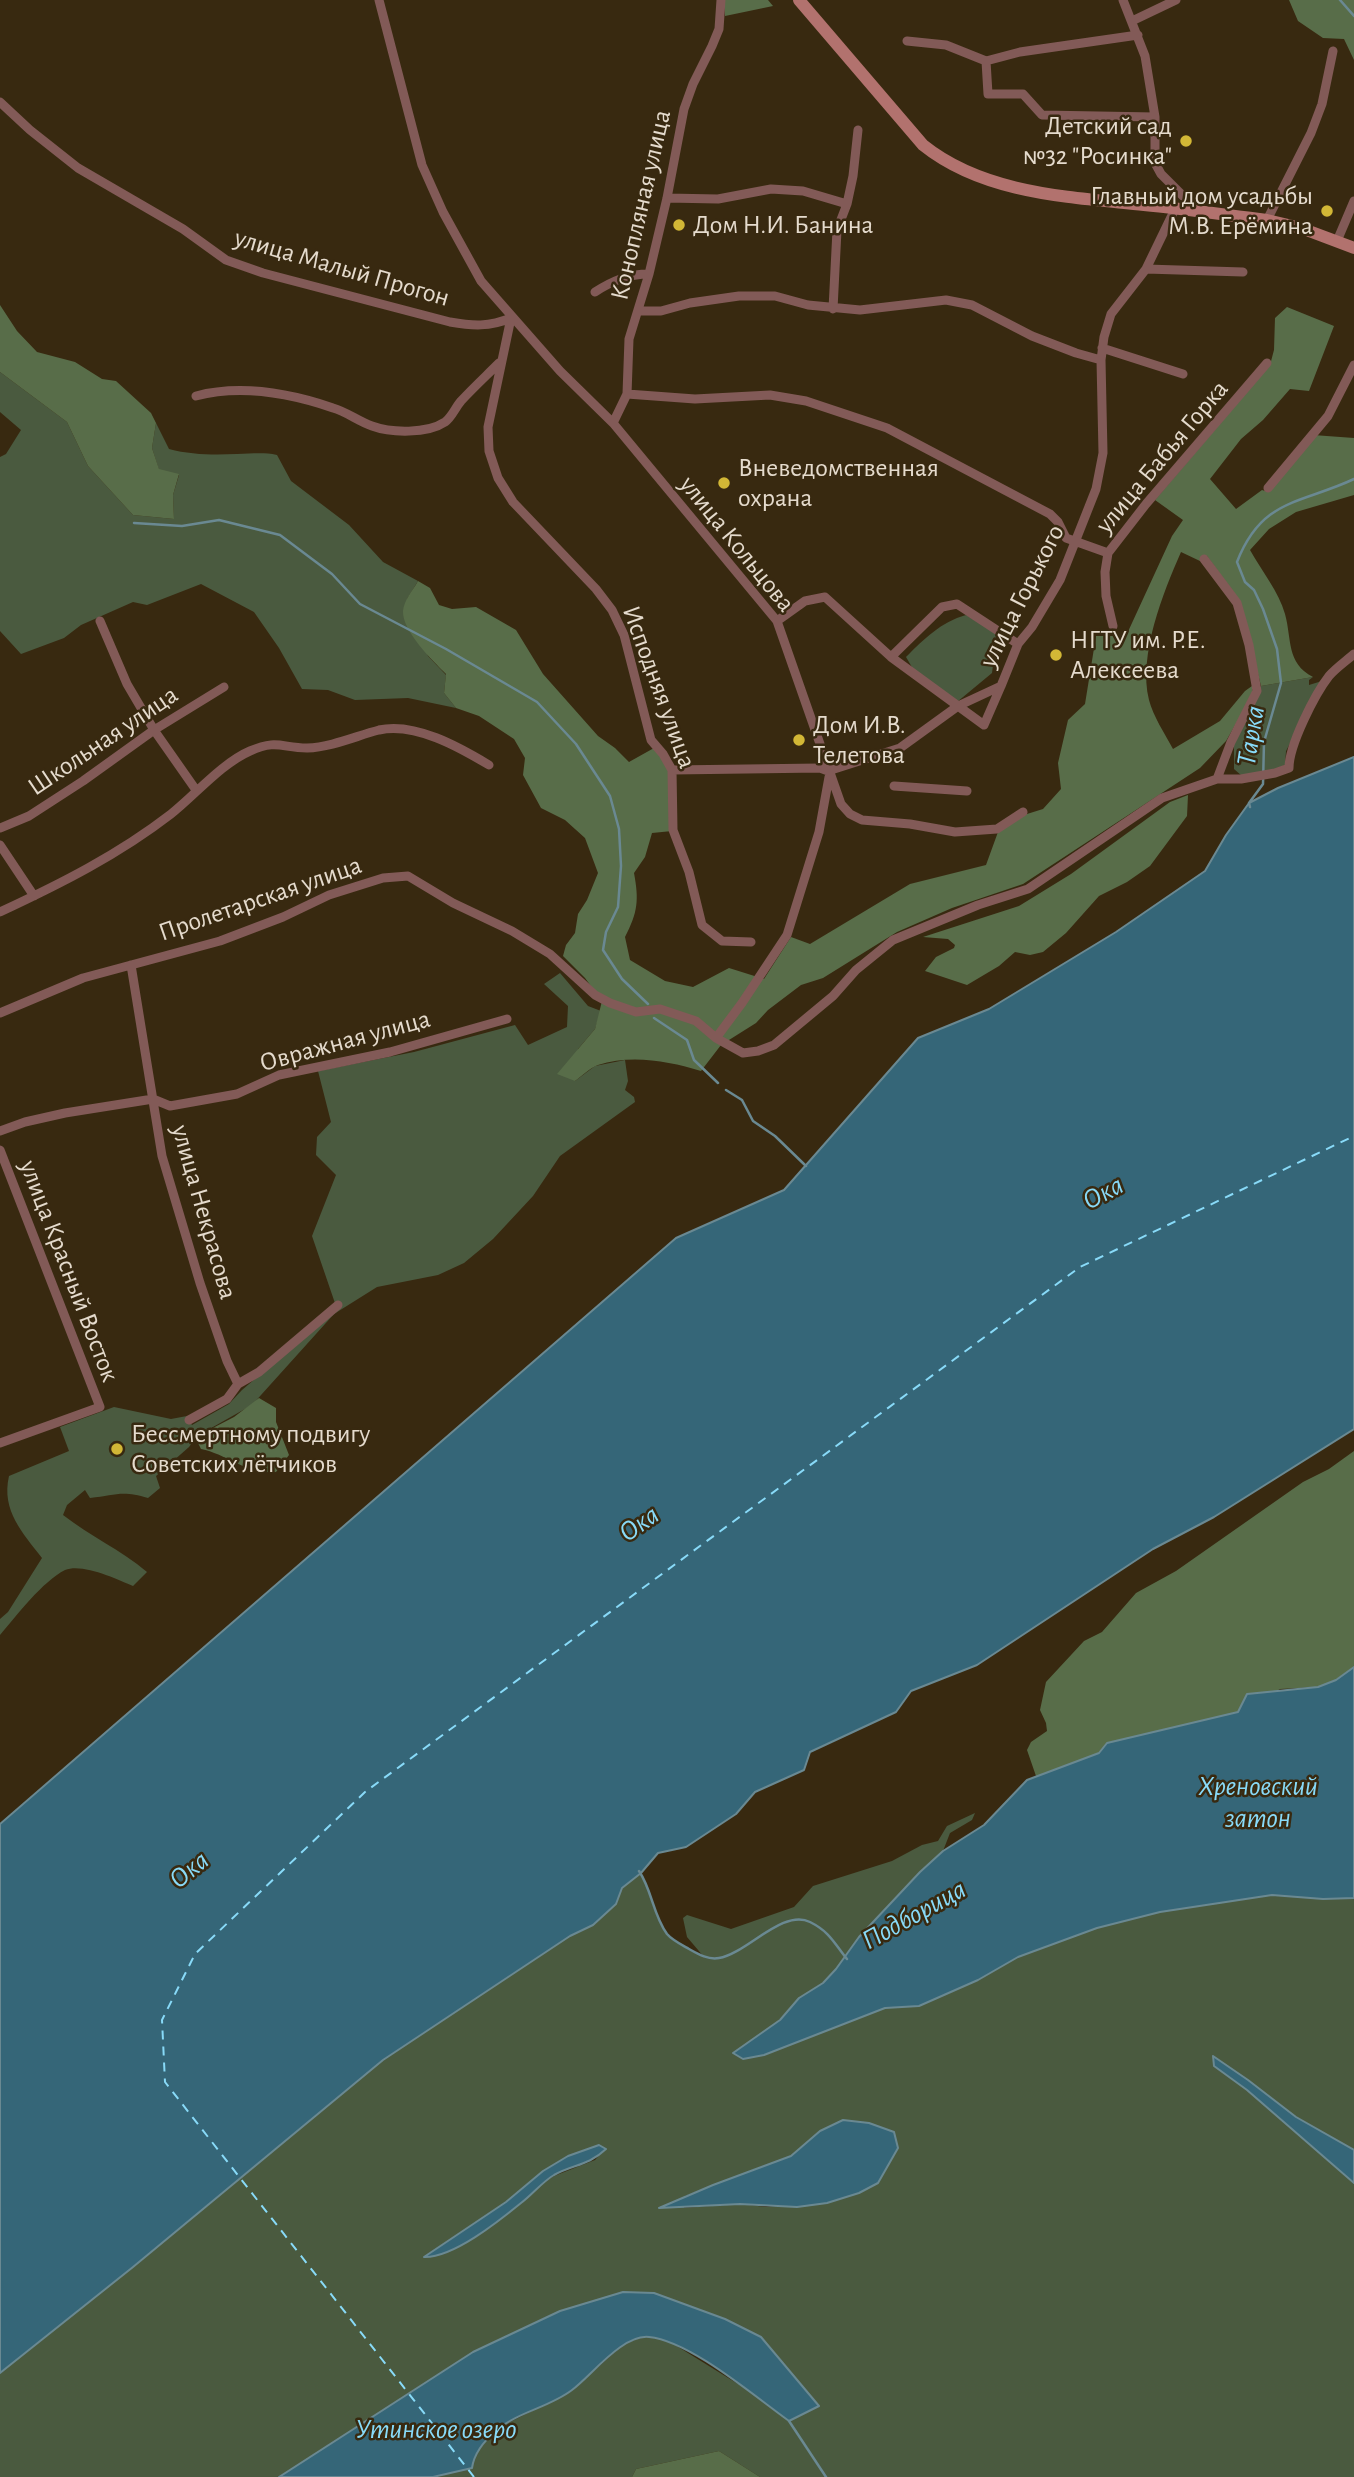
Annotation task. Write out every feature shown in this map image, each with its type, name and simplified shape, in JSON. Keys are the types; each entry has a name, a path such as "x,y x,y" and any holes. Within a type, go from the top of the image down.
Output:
{"main road":[{"path":"799,0 923,145 962,171 1036,191 1267,220 1301,228 1354,248"}],"street":[{"name":"улица Кольцова","path":"379,0 422,165 443,212 481,282 559,371 613,423 776,621 812,718 828,774 841,804 850,814 862,820 910,824 955,832 997,829 1023,812"},
{"name":"Конопляная улица","path":"613,423 626,394 629,339 649,274 684,109 719,29 721,0"},
{"path":"1123,0 1145,55 1155,117 1156,163 1161,174 1199,212"},
{"path":"1132,21 1176,0"},
{"path":"907,41 946,45 986,61 1020,52 1138,35"},
{"path":"1267,220 1311,133 1322,104 1333,51"},
{"path":"986,61 988,94 1023,94 1042,115 1155,117"},
{"name":"улица Малый Прогон","path":"0,102 78,168 174,223 226,260 263,273 450,322 476,326 496,324 511,318"},
{"path":"834,309 837,230 848,204 858,130"},
{"path":"667,198 718,199 771,189 803,191 848,204"},
{"path":"1337,241 1354,201"},
{"name":"улица Горького","path":"828,774 900,748 958,706 1001,686 1018,644 1045,607 1059,580 1096,489 1103,453 1102,348 1111,314 1146,269 1175,209"},
{"path":"1146,269 1242,272"},
{"path":"594,292 633,274 649,274"},
{"path":"638,311 661,311 690,303 739,296 775,296 834,309 860,310 946,300 972,305 1043,340 1101,360"},
{"name":"Исподняя улица","path":"511,318 488,427 489,451 498,478 513,502 596,589 612,610 624,635 651,740 672,769 673,830 690,872 702,925 722,941 751,942"},
{"path":"1102,348 1183,374"},
{"path":"196,396 232,389 266,392 336,408 384,429 435,428 448,420 459,404 500,362"},
{"name":"улица Бабья Горка","path":"1112,626 1105,596 1108,553 1146,504 1267,363"},
{"path":"1268,488 1328,416 1354,365"},
{"path":"626,394 695,399 770,395 806,401 887,428 1050,514 1058,522 1066,538 1108,553"},
{"path":"1204,559 1237,603 1249,645 1257,691 1231,742 1217,779 1275,773 1289,768 1294,742 1321,689 1329,675 1354,654"},
{"path":"776,621 806,601 825,597 891,657 984,725 1001,686"},
{"path":"891,657 942,607 957,604 1018,644"},
{"path":"100,621 127,684 154,730 196,790"},
{"name":"Школьная улица","path":"1,824 29,816 154,730 224,687"},
{"path":"0,912 104,861 173,813 196,790 248,751 276,743 306,748 383,729 422,732 460,748 489,765"},
{"path":"672,769 820,768 828,774"},
{"name":"улица Кольцова","path":"716,1038 743,1003 787,935 819,832 828,774"},
{"name":"Пролетарская улица","path":"0,1013 83,978 220,941 283,917 329,895 383,878 408,876 453,904 512,931 550,954 595,995 636,1012 660,1009 696,1021 716,1038 743,1053 758,1051 774,1045 833,996 856,970 893,940 978,905 1028,889 1162,799 1217,779"},
{"path":"894,786 967,791"},
{"path":"0,845 34,896"},
{"name":"улица Некрасова","path":"131,965 162,1156 200,1283 227,1361 238,1384"},
{"name":"Овражная улица","path":"0,1131 51,1116 153,1098 170,1106 237,1094 279,1075 390,1052 507,1019"},
{"name":"улица Красный Восток","path":"0,1150 100,1407 0,1443"},
{"path":"189,1420 227,1399 238,1384 259,1372 338,1305"}],"green space":[{"path":"724,0 768,0 773,6 725,16"},
{"path":"1289,0 1354,0 1354,60 1344,39 1323,38 1298,21"},
{"path":"0,305 17,331 37,352 75,362 102,379 116,381 151,413 156,423 152,448 159,469 179,474 173,495 174,519 133,515 88,466 67,422 0,372"},
{"path":"1287,307 1334,326 1309,391 1290,389 1263,420 1241,439 1210,479 1236,509 1262,490 1268,492 1313,435 1354,438 1354,495 1296,512 1269,529 1250,550 1282,606 1294,658 1304,671 1313,677 1261,686 1240,601 1207,556 1200,561 1181,552 1154,624 1147,664 1146,682 1156,719 1173,749 1220,721 1252,686 1253,694 1226,741 1200,768 1023,884 952,908 897,932 823,978 801,985 768,1010 756,1023 721,1045 701,1071 676,1064 637,1059 598,1065 575,1081 557,1074 595,1029 602,1001 585,978 563,956 566,945 575,933 578,914 598,873 585,838 565,820 541,808 523,775 525,758 514,739 479,716 456,708 444,693 446,674 419,645 404,619 405,603 418,581 430,588 439,605 452,609 476,607 516,630 543,674 598,736 629,762 654,748 670,770 672,831 652,833 645,857 634,873 636,906 625,937 630,960 665,981 693,987 729,968 764,979 791,937 810,944 910,884 986,865 998,832 1027,814 1043,809 1061,789 1058,763 1068,720 1085,704 1096,636 1126,636 1172,536 1183,520 1155,500 1270,365 1274,350 1275,318"},
{"path":"0,372 67,422 88,466 133,515 174,519 173,495 179,475 159,470 152,448 156,423 169,449 203,454 277,455 291,481 349,525 383,562 418,581 407,599 428,656 446,675 444,693 456,708 408,698 355,700 328,690 302,689 279,648 254,612 201,584 147,605 133,602 81,625 64,638 21,654 0,631 0,457 6,454 21,430 0,412"},
{"path":"966,615 997,633 992,673 957,702 916,674 906,657 941,627"},
{"path":"1313,677 1309,680 1309,685 1322,681 1286,751 1285,765 1242,776 1234,769 1234,743 1261,686"},
{"path":"1188,795 1187,816 1150,866 1127,882 1099,896 1066,933 1043,952 1030,955 1015,952 999,966 967,985 925,971 936,957 955,945 948,939 923,937 1019,906 1071,874 1170,802"},
{"path":"560,973 588,1006 601,1011 595,1029 578,1049 575,1081 595,1066 625,1060 628,1081 625,1090 634,1097 635,1102 560,1156 533,1196 493,1239 464,1263 438,1275 377,1287 334,1314 252,1405 197,1436 189,1447 156,1476 160,1488 148,1498 125,1494 90,1498 85,1490 67,1505 63,1515 147,1572 133,1586 90,1570 65,1570 39,1590 0,1635 0,1619 8,1612 42,1558 15,1521 8,1500 9,1476 69,1451 60,1427 114,1407 171,1419 187,1416 192,1425 229,1404 337,1309 312,1236 336,1175 316,1155 317,1137 331,1122 318,1071 414,1052 515,1025 528,1045 567,1027 568,1006 544,984"},
{"path":"259,1398 276,1408 276,1422 289,1455 276,1472 246,1467 201,1449 197,1441 209,1430 234,1417"},
{"path":"1354,1451 1354,1667 1335,1680 1318,1687 1280,1689 1239,1712 1099,1753 1036,1776 1027,1750 1031,1742 1047,1731 1040,1710 1046,1682 1084,1641 1102,1632 1136,1593 1176,1571 1303,1482 1329,1469"},
{"path":"975,1813 972,1820 950,1833 943,1851 859,1937 823,1983 799,1998 743,2059 764,2055 885,2008 919,2006 978,1980 1018,1957 1097,1928 1160,1912 1272,1895 1323,1899 1354,1898 1354,2150 1296,2117 1248,2080 1214,2066 1247,2090 1354,2183 1354,2477 760,2477 719,2451 636,2469 632,2477 433,2477 472,2468 473,2456 498,2428 570,2392 624,2344 645,2336 667,2340 738,2384 761,2337 725,2319 654,2293 623,2292 560,2311 473,2352 279,2477 0,2477 0,2373 383,2060 570,1936 593,1925 616,1904 622,1888 641,1873 664,1930 685,1948 704,1957 687,1937 683,1918 687,1915 731,1929 794,1907 813,1886 892,1861 922,1845 938,1841 947,1826","holes":["606,2148 595,2160 554,2176 425,2256 506,2202 544,2171 568,2156","791,2156 827,2203 684,2208 685,2196"]},
{"path":"719,2451 760,2477 632,2477 636,2469"}],"water":[{"name":"Ока","path":"1354,757 1354,1429 1214,1517 1153,1549 977,1665 911,1691 896,1712 810,1752 804,1770 755,1792 736,1814 686,1847 658,1853 641,1873 622,1888 616,1904 593,1925 570,1936 383,2060 0,2373 0,1824 676,1238 784,1190 918,1038 989,1009 1116,932 1205,871 1249,803 1278,788"},
{"name":"Хреновский затон","path":"1354,1667 1354,1898 1323,1899 1272,1895 1160,1912 1097,1928 1018,1957 978,1980 919,2006 885,2008 764,2055 743,2059 733,2053 780,2020 799,1998 823,1983 859,1937 920,1872 943,1851 984,1825 1027,1780 1099,1753 1107,1743 1238,1712 1247,1694 1318,1687 1336,1680"},
{"path":"1213,2056 1296,2117 1354,2150 1354,2183 1247,2090 1214,2066"},
{"path":"843,2120 869,2123 894,2132 898,2148 878,2183 859,2193 827,2203 797,2207 740,2204 659,2208 791,2156 820,2131"},
{"path":"599,2145 606,2149 593,2159 550,2178 512,2211 475,2237 448,2252 424,2257 506,2202 543,2171 568,2156"},
{"name":"Утинское озеро","path":"623,2292 654,2293 725,2319 761,2337 819,2406 789,2421 740,2384 683,2348 649,2337 639,2338 618,2348 563,2396 497,2430 481,2447 472,2468 433,2477 279,2477 473,2352 560,2311"}],"waterway":[{"name":"Тарка","path":"1340,0 1354,16"},
{"name":"Тарка","path":"1250,807 1249,803 1263,784 1264,742 1281,683 1277,649 1263,609 1254,590 1245,582 1237,562 1247,541 1271,514 1300,499 1354,479"},
{"path":"134,523 182,526 219,520 280,535 332,574 360,604 446,649 537,702 576,744 610,796 619,829 621,866 618,907 606,932 603,950 622,979 648,1004"},
{"path":"654,1018 687,1040 694,1060 718,1083"},
{"path":"726,1090 742,1100 753,1121 775,1136 806,1166"},
{"name":"Подборица","path":"639,1871 667,1934 700,1955 715,1958 730,1955 776,1926 799,1919 822,1930 847,1959"},
{"path":"789,2421 826,2477"}],"ferry route":[{"path":"474,2477 165,2082 162,2020 195,1954 365,1792 1080,1267 1354,1136"}],"place":[{"name":"Детский сад №32 \"Росинка\"","path":"1186,141"},
{"name":"Главный дом усадьбы М.В. Ерёмина","path":"1327,211"},
{"name":"Дом Н.И. Банина","path":"679,225"},
{"name":"Вневедомственная охрана","path":"724,483"},
{"name":"НГТУ им. Р.Е. Алексеева","path":"1056,655"},
{"name":"Дом И.В. Телетова","path":"799,740"},
{"name":"Бессмертному подвигу Советских лётчиков","path":"117,1449"}]}
